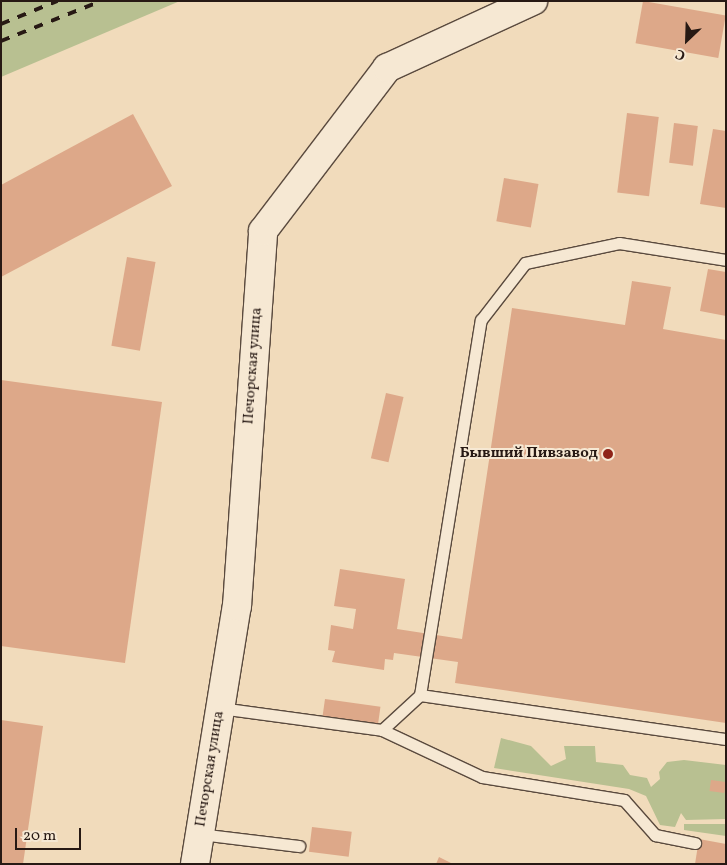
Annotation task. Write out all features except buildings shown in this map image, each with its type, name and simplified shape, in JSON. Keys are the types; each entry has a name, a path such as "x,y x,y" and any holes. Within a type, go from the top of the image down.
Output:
{"street":[{"name":"Печорская улица","path":"195,864 237,606 262,232 387,68 533,1"}],"lane":[{"path":"382,730 420,695 481,320 525,263 619,243 726,260"},
{"path":"420,695 726,739"},
{"path":"220,708 382,730 482,776 624,800 655,835 695,843"},
{"path":"200,834 299,846"}],"green space":[{"path":"1,1 180,1 1,77"},
{"path":"501,738 531,746 551,766 566,759 564,746 595,746 596,762 623,765 630,775 647,778 651,787 660,779 659,772 667,762 684,760 726,765 726,819 686,820 681,813 675,827 660,825 646,796 629,789 494,768"},
{"path":"684,824 726,824 726,836 684,830"}],"railway":[{"path":"1,24 57,1"},
{"path":"1,41 101,1"}],"place":[{"name":"Бывший Пивзавод","path":"608,454"}]}
